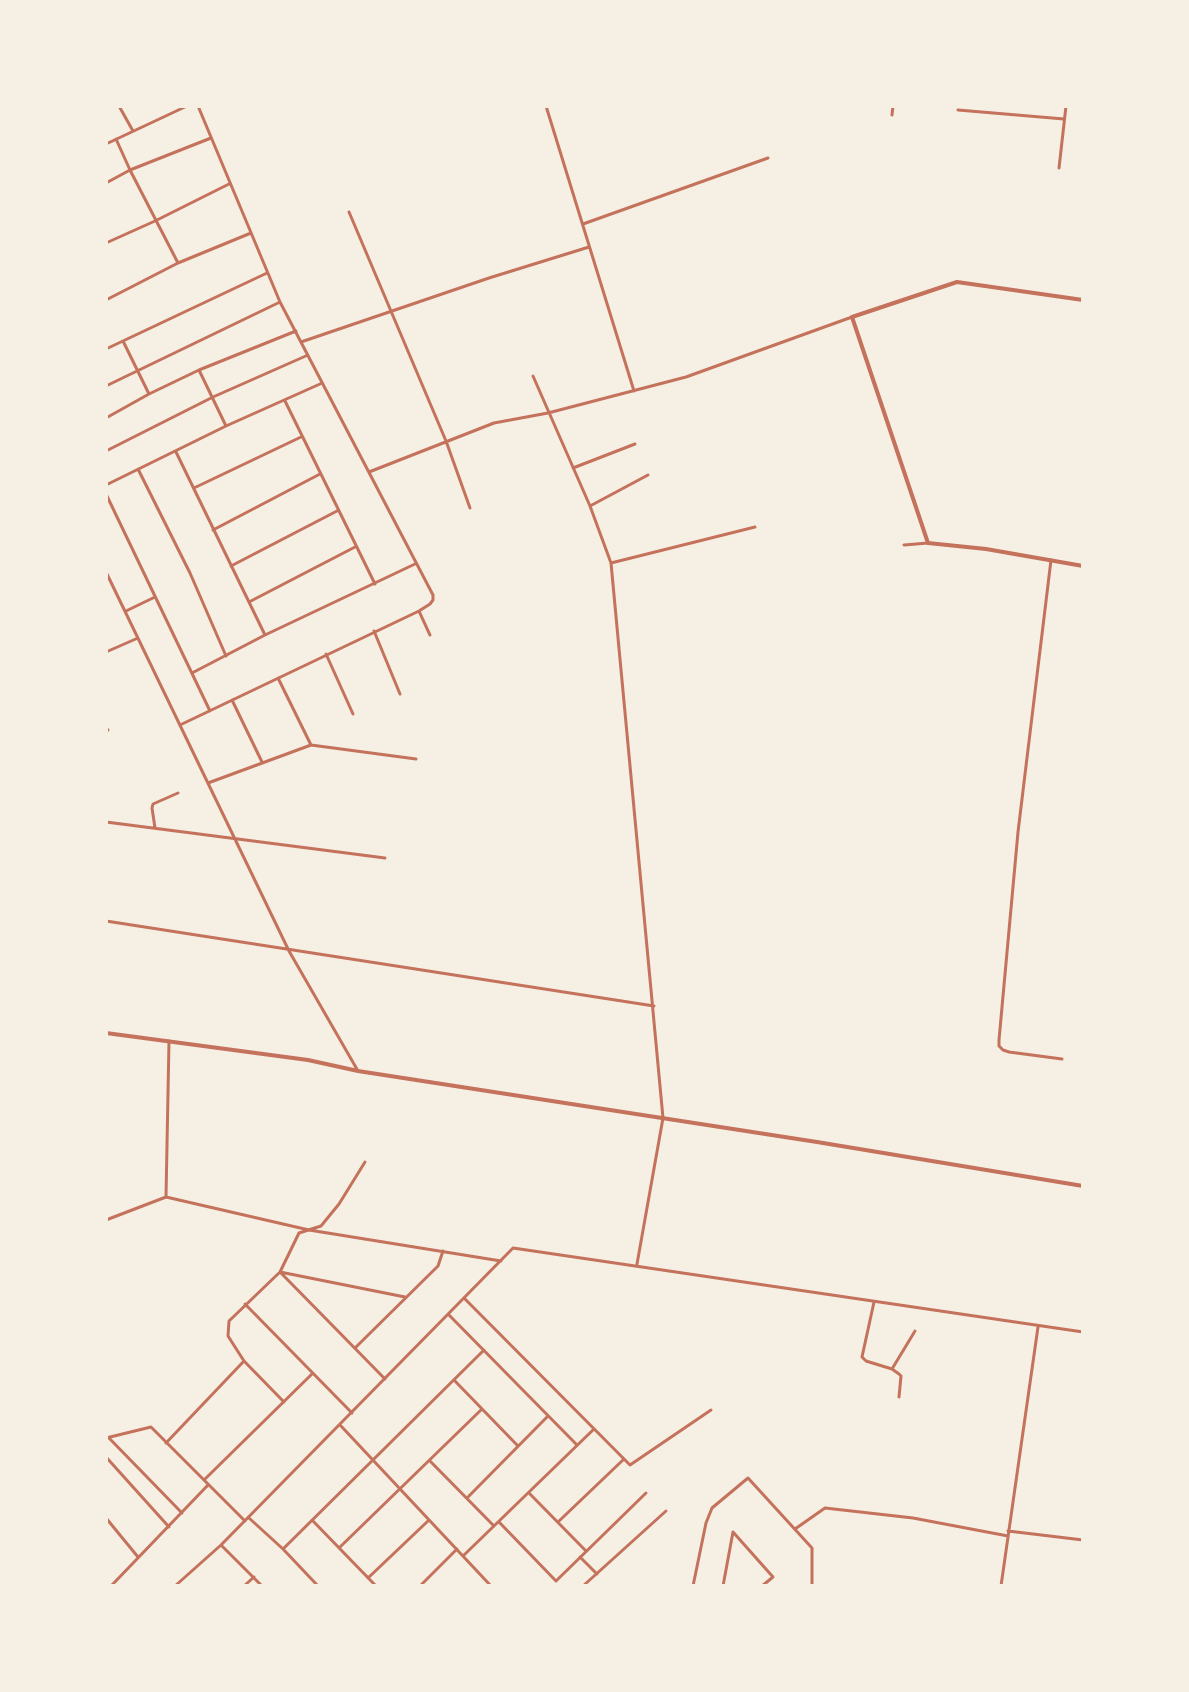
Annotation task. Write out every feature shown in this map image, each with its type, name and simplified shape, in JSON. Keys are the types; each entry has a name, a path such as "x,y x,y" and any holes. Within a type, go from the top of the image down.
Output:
{"street":[{"path":"119,106 133,131"},
{"path":"106,144 187,106"},
{"path":"180,725 419,611 430,604 433,595 280,302 198,106"},
{"path":"546,106 634,391"},
{"path":"892,115 893,106"},
{"path":"1059,168 1066,106"},
{"path":"958,110 1064,119"},
{"path":"106,183 130,170 211,138"},
{"path":"116,139 178,263"},
{"path":"583,224 768,158"},
{"path":"106,243 230,183"},
{"path":"349,212 446,441 470,508"},
{"path":"106,300 178,263 252,232"},
{"path":"301,342 589,247"},
{"path":"106,349 267,273"},
{"path":"369,472 494,423 548,413 686,377 957,282 1083,300"},
{"path":"106,386 280,302"},
{"path":"852,317 928,543"},
{"path":"106,418 199,370 296,331"},
{"path":"123,341 149,394"},
{"path":"106,451 213,397 308,355"},
{"path":"199,370 226,426"},
{"path":"533,376 590,506 611,563 663,1118 636,1266"},
{"path":"106,485 321,383"},
{"path":"285,401 375,584"},
{"path":"194,488 301,437"},
{"path":"573,468 635,444"},
{"path":"176,452 265,635"},
{"path":"139,470 190,573 226,656"},
{"path":"213,530 320,474"},
{"path":"590,506 648,475"},
{"path":"106,494 210,711"},
{"path":"231,566 338,511"},
{"path":"611,563 755,527"},
{"path":"904,545 928,543 986,549 1083,566"},
{"path":"249,602 356,547"},
{"path":"1051,560 1018,832 999,1046 1003,1050 1062,1059"},
{"path":"192,673 415,564"},
{"path":"106,572 289,951 358,1071"},
{"path":"125,612 155,597"},
{"path":"419,611 430,635"},
{"path":"374,631 400,694"},
{"path":"106,652 138,638"},
{"path":"326,654 353,714"},
{"path":"278,678 311,745"},
{"path":"232,700 262,763"},
{"path":"208,783 311,745 416,759"},
{"path":"155,828 153,804 178,793"},
{"path":"106,822 385,858"},
{"path":"106,921 654,1006"},
{"path":"106,1033 308,1060 358,1071 1083,1186"},
{"path":"166,1197 169,1041"},
{"path":"284,1402 244,1361 228,1336 229,1321 280,1272 299,1233 321,1226 365,1162"},
{"path":"106,1220 166,1197 309,1230 501,1261"},
{"path":"175,1586 247,1520 513,1248 1083,1332"},
{"path":"355,1348 438,1266 443,1251"},
{"path":"280,1272 406,1297"},
{"path":"280,1272 385,1379"},
{"path":"464,1298 630,1465 711,1410"},
{"path":"874,1302 862,1357 901,1376 899,1397"},
{"path":"245,1304 352,1413"},
{"path":"448,1314 577,1445"},
{"path":"1001,1586 1038,1327"},
{"path":"892,1369 915,1331"},
{"path":"283,1549 484,1350"},
{"path":"166,1443 244,1361"},
{"path":"204,1480 313,1373"},
{"path":"454,1379 518,1446"},
{"path":"339,1548 482,1409"},
{"path":"467,1498 548,1416"},
{"path":"340,1425 491,1586"},
{"path":"107,1437 151,1427 208,1485 283,1549 318,1586"},
{"path":"463,1556 594,1429"},
{"path":"107,1437 182,1513"},
{"path":"106,1457 169,1527"},
{"path":"558,1522 624,1459"},
{"path":"430,1461 494,1526"},
{"path":"693,1586 712,1508 746,1479 750,1479 812,1548 812,1586"},
{"path":"106,1579 112,1585 208,1485"},
{"path":"529,1493 586,1551"},
{"path":"499,1522 556,1581 646,1493"},
{"path":"795,1529 825,1508 1083,1540"},
{"path":"583,1586 666,1511"},
{"path":"106,1518 138,1557"},
{"path":"311,1520 376,1586"},
{"path":"368,1578 429,1520"},
{"path":"723,1586 733,1532 773,1577 762,1586"},
{"path":"221,1545 262,1586"},
{"path":"420,1586 457,1549"},
{"path":"580,1557 597,1574"},
{"path":"244,1586 254,1577"}]}
